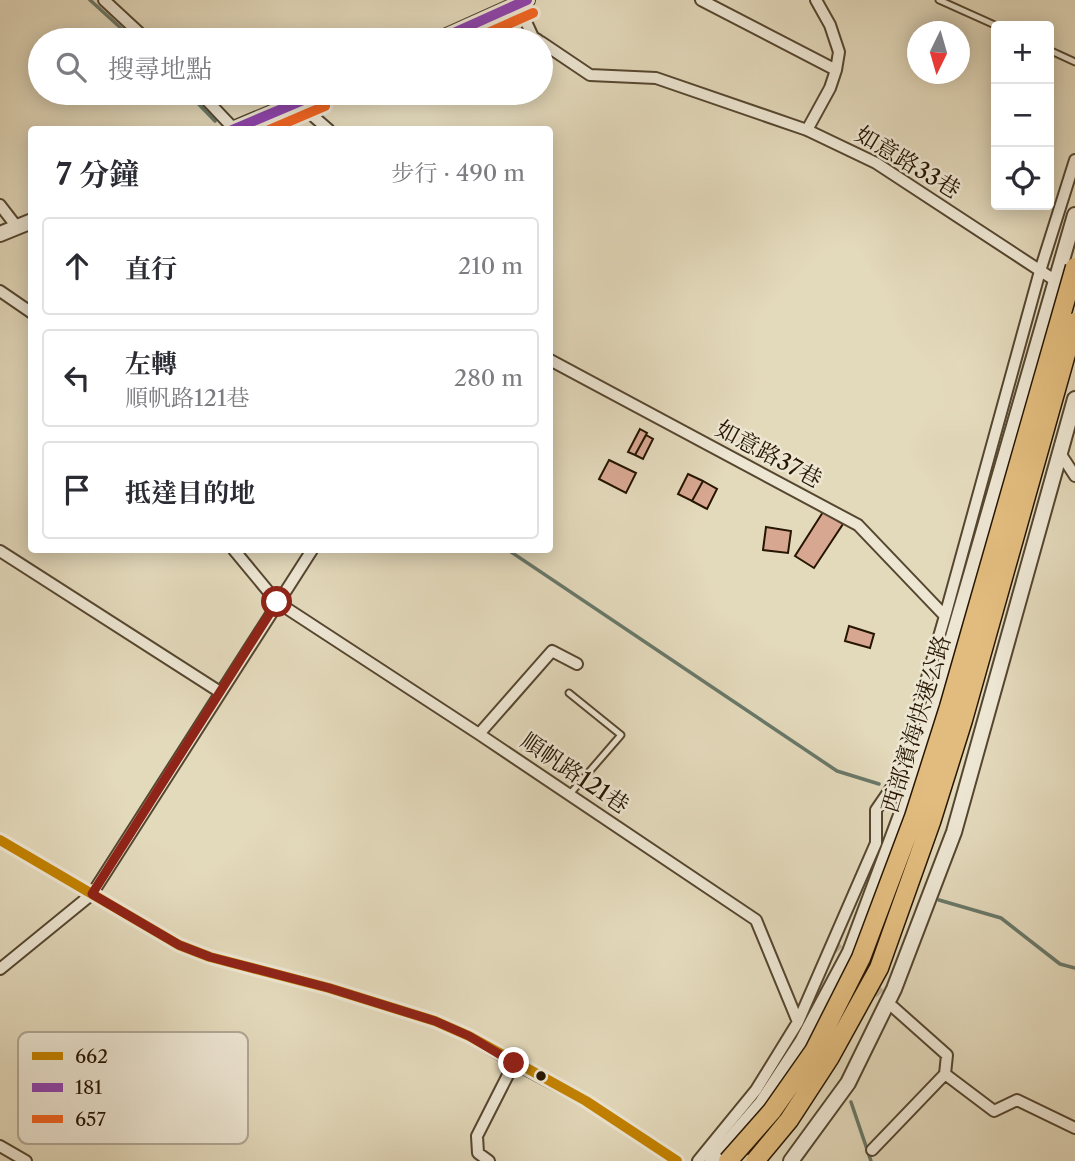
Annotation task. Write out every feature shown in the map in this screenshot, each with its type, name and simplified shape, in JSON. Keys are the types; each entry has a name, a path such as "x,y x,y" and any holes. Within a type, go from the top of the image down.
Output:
{"highway":[{"name":"西部濱海快速公路","path":"728,1161 772,1111 814,1051 861,958 914,817 949,707 1075,267"},
{"name":"西部濱海快速公路","path":"755,1161 789,1120 830,1057 879,968 932,822 963,720 1075,322"}],"street":[{"path":"104,0 134,28"},
{"path":"701,0 836,70"},
{"path":"807,130 830,88 839,52 830,24 816,0"},
{"path":"463,28 520,1"},
{"name":"如意路33巷","path":"520,1 530,28"},
{"name":"如意路33巷","path":"553,50 590,75 656,78 807,130 876,163 1056,281"},
{"path":"211,105 230,126"},
{"path":"240,126 290,105"},
{"path":"300,105 324,126"},
{"path":"698,1161 757,1090 798,1022 876,843 876,810 898,778 1040,271 1075,160"},
{"path":"0,205 17,227"},
{"path":"712,1161 762,1103 795,1052 850,952 903,810 1075,215"},
{"path":"0,234 28,223"},
{"path":"0,291 28,310"},
{"name":"如意路37巷","path":"553,362 858,525 945,616"},
{"path":"791,1161 848,1083 894,989 949,845 1075,399"},
{"path":"1059,453 1075,476"},
{"path":"0,551 220,692"},
{"name":"順帆路121巷","path":"236,553 277,602 756,920 798,1022"},
{"path":"3,963 92,894 310,553"},
{"path":"479,734 552,651 577,664"},
{"path":"0,840 179,945 210,957 329,988 435,1021 469,1036 586,1101 677,1161"},
{"path":"872,1150 945,1074 947,1055 893,1007"},
{"path":"489,1161 478,1153 477,1136 514,1063"},
{"path":"945,1074 994,1111 1017,1100 1075,1128"},
{"path":"0,1146 26,1161"}],"lane":[{"path":"939,0 991,23"},
{"path":"1054,52 1075,62"},
{"path":"569,693 621,735 569,795"}],"building":[{"path":"640,429 647,433 635,455 628,452"},
{"path":"646,435 653,439 643,459 635,455"},
{"path":"609,460 636,473 626,493 599,479"},
{"path":"688,474 703,481 692,501 678,494"},
{"path":"703,481 717,489 707,509 692,501"},
{"path":"823,512 843,524 814,568 795,556"},
{"path":"766,527 791,531 788,553 763,550"},
{"path":"849,626 874,634 870,648 845,641"}],"waterway":[{"path":"90,0 121,28"},
{"path":"200,105 215,121"},
{"path":"512,553 837,771 879,784"},
{"path":"939,900 1001,918 1060,964 1075,968"},
{"path":"851,1102 871,1161"}],"tunnel":[{"path":"832,943 891,1005"}],"transit line":[{"name":"181","path":"465,28 527,0"},
{"name":"657","path":"499,28 533,13"},
{"name":"181","path":"242,126 291,105"},
{"name":"657","path":"278,126 325,106"},
{"name":"662","path":"0,840 179,945 210,957 329,988 435,1021 469,1036 586,1101 677,1161"}],"route":[{"path":"277,602 92,894 179,945 210,957 329,988 435,1021 469,1036 514,1063"}]}
